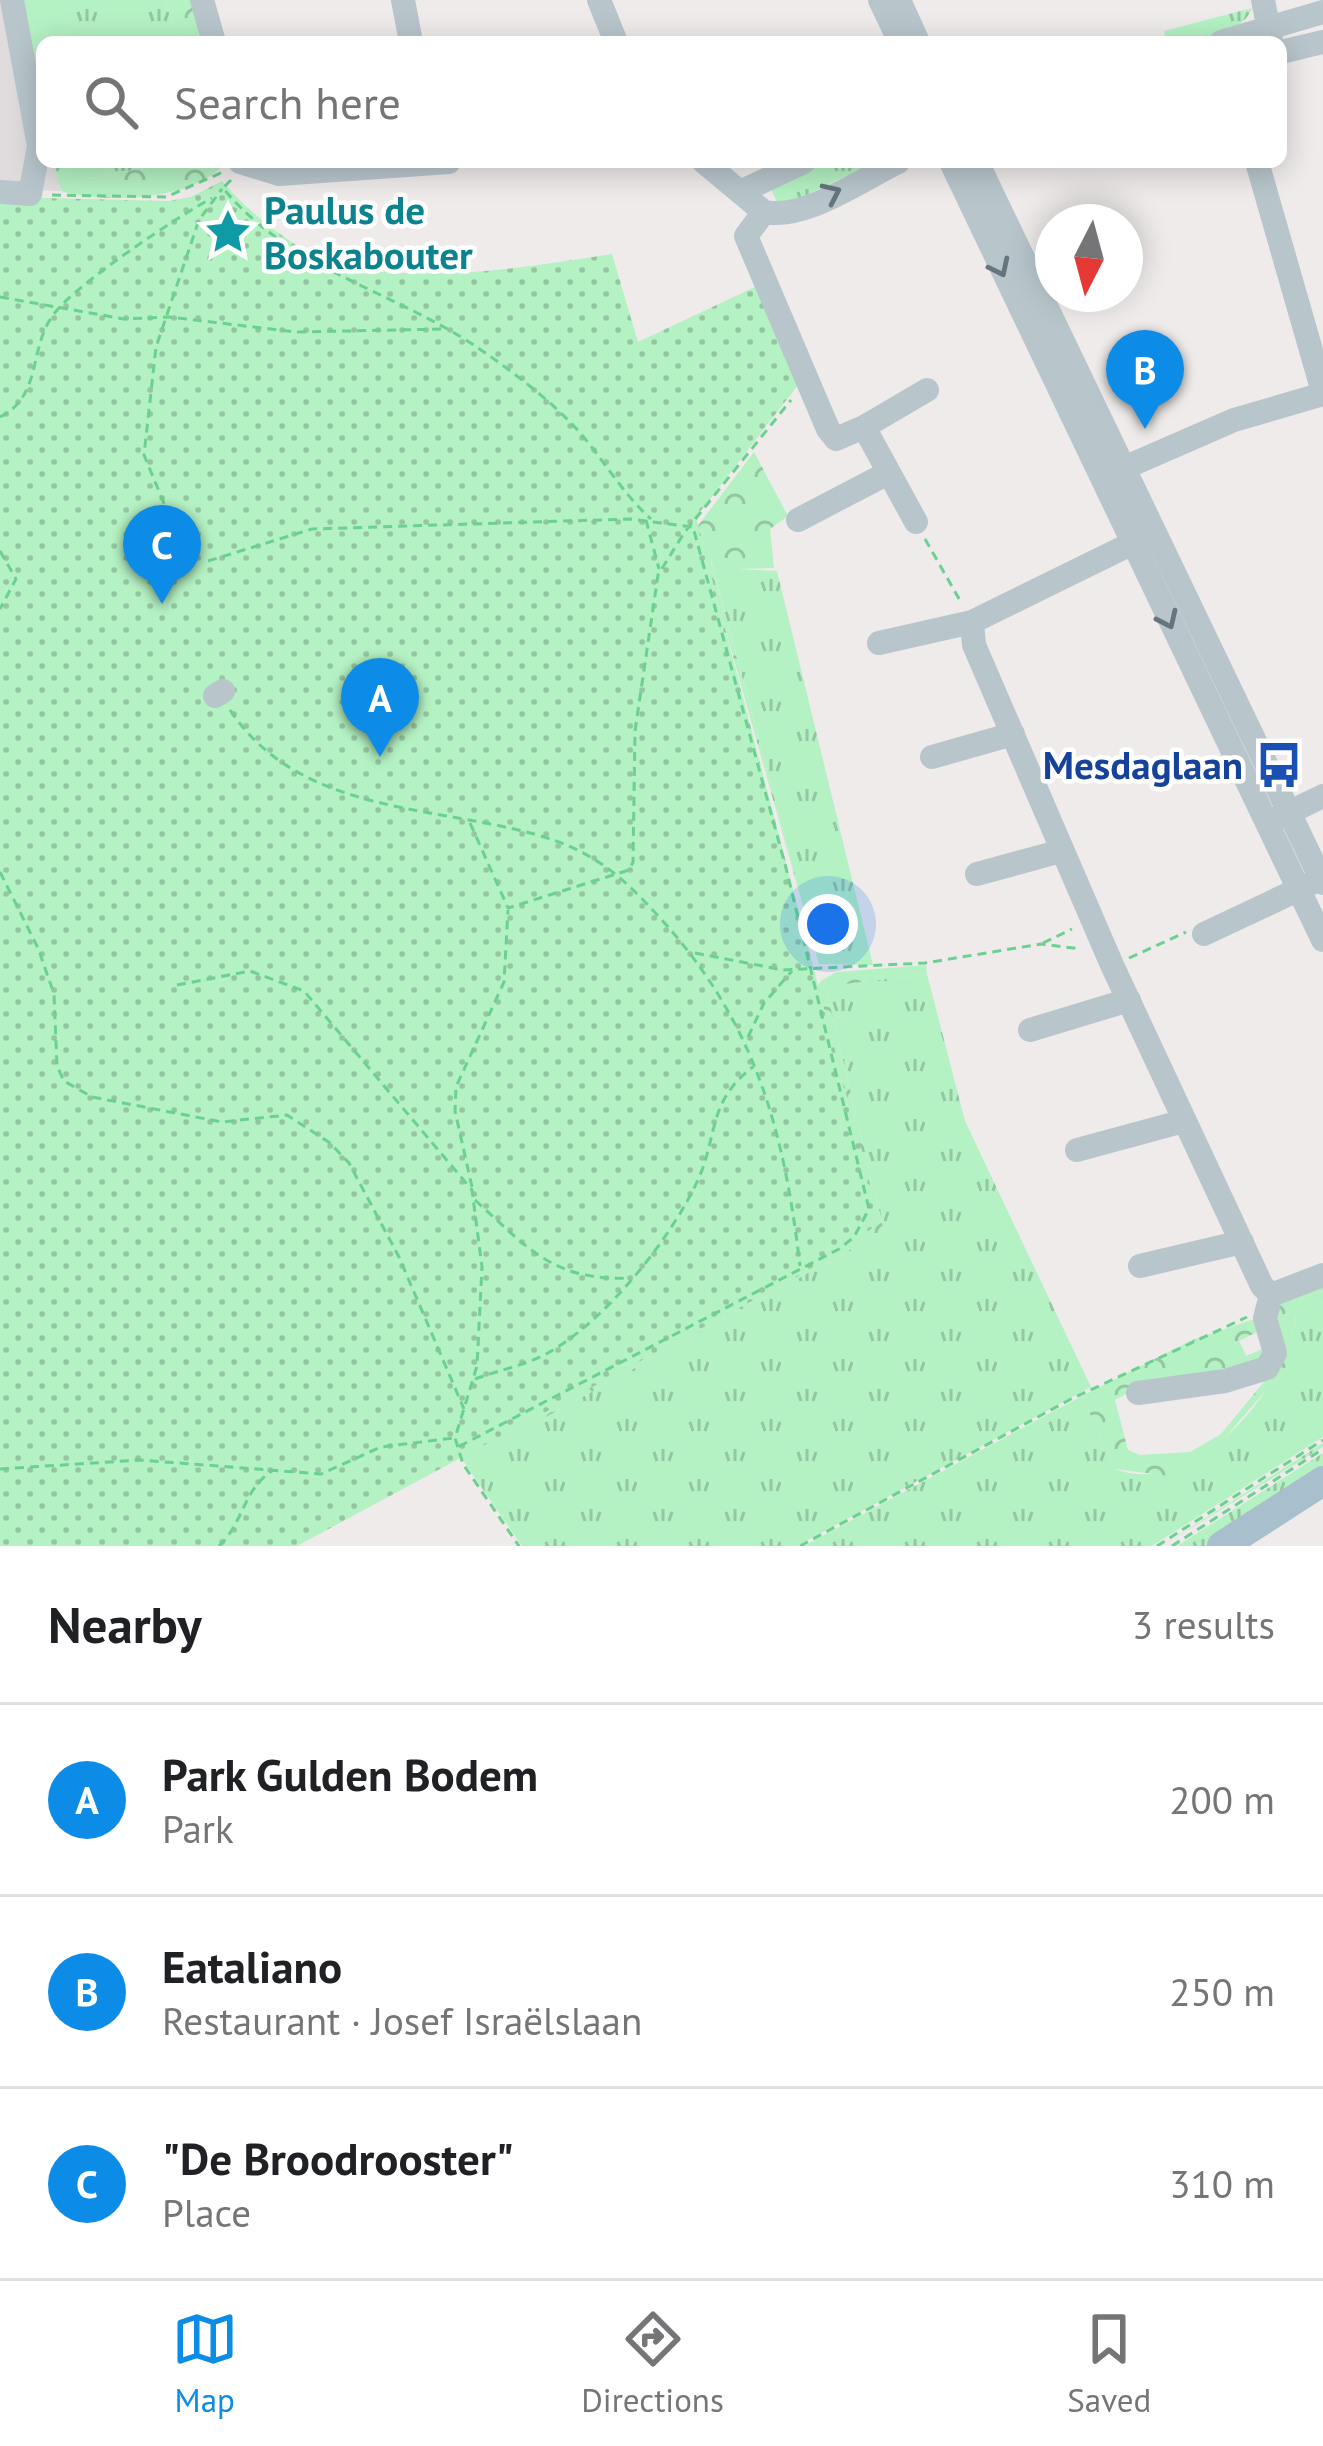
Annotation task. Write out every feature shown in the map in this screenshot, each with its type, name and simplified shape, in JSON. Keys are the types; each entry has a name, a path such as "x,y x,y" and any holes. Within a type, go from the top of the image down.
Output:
{"main road":[{"path":"1222,1546 1323,1481"}],"street":[{"path":"13,0 36,124"},
{"path":"202,0 212,36"},
{"path":"403,0 410,36"},
{"path":"599,0 614,36"},
{"path":"880,0 897,36"},
{"path":"898,0 915,36"},
{"path":"1263,0 1270,34 1323,12"},
{"path":"1287,51 1323,42"},
{"path":"0,192 30,194 36,165"},
{"path":"258,168 279,174 365,168"},
{"path":"712,168 764,212 795,211 885,168"},
{"path":"742,191 791,168"},
{"path":"954,168 1113,472"},
{"path":"980,168 1113,472 1277,818 1307,855 1323,940"},
{"path":"1113,472 1234,420 1323,393 1259,168"},
{"path":"764,212 746,236 836,439 927,390"},
{"path":"863,428 916,522"},
{"path":"797,520 888,473"},
{"path":"879,643 972,622 1144,538"},
{"path":"972,622 974,645 1061,851 1269,1303 1275,1353 1267,1368 1225,1381 1138,1394"},
{"path":"932,757 1012,734"},
{"path":"1277,818 1323,796"},
{"path":"977,874 1061,851"},
{"path":"1204,934 1315,884"},
{"path":"1030,1030 1129,1000"},
{"path":"1077,1150 1184,1120"},
{"path":"1141,1266 1242,1242"},
{"path":"1269,1303 1323,1275"}],"path":[{"path":"30,194 166,197 188,192 231,168"},
{"path":"0,417 22,402 45,328 59,307 170,221 213,197 237,168"},
{"path":"223,188 244,213 310,262 415,308 448,328 567,419 649,520 660,571 635,730 633,862 623,874 508,908"},
{"path":"188,560 144,455 156,347 170,317 199,220 213,197"},
{"path":"0,297 124,319 170,317 296,332 448,328"},
{"path":"660,571 808,381"},
{"path":"208,560 312,529 649,520 693,526"},
{"path":"916,522 972,622"},
{"path":"456,1448 854,1237 869,1209 811,966 693,526"},
{"path":"0,551 16,579 0,609"},
{"path":"219,694 274,755 341,795 537,835 623,874 693,952 746,1042 782,1144 800,1268"},
{"path":"470,823 508,908 504,982 456,1088 482,1267 474,1380 454,1438 519,1546"},
{"path":"0,872 38,948 54,994 57,1066 64,1081 92,1097 222,1122 242,1124 287,1115 330,1143 349,1162 399,1257 464,1409"},
{"path":"693,952 793,970 925,963 1041,944 1092,919"},
{"path":"1041,944 1111,962 1194,928 1204,934"},
{"path":"746,1042 764,1003 793,970"},
{"path":"176,985 250,971 304,991 472,1190"},
{"path":"474,1380 548,1353 632,1278 698,1179 719,1103 754,1066"},
{"path":"474,1200 565,1273 594,1280 632,1278"},
{"path":"800,1546 1071,1399 1269,1303"},
{"path":"0,1469 140,1460 321,1474 381,1447 454,1438"},
{"path":"1157,1546 1323,1440"},
{"path":"1172,1546 1323,1449"},
{"path":"220,1546 240,1519 253,1488 274,1470"}],"shaded area":[{"path":"0,0 20,0 36,118 36,168 55,168 61,191 0,189"}],"green space":[{"path":"18,0 166,0 176,36 36,36 36,82"},
{"path":"166,0 191,0 201,36 176,36"},
{"path":"1252,8 1239,25 1210,36 1165,36 1164,31"},
{"path":"55,168 144,168 86,179 61,191"},
{"path":"144,168 220,168 193,185 148,196 101,197 61,191 86,179"},
{"path":"804,168 863,168 780,208 769,185"},
{"path":"222,181 281,235 316,256 352,268 450,273 612,254 638,342 759,285 798,385 696,517 880,1223 802,1274 297,1546 0,1546 0,197 168,201 191,197"},
{"path":"754,452 788,516 770,529 774,568 736,569 711,562 819,964 697,527"},
{"path":"711,561 736,569 777,571 873,965 819,964"},
{"path":"926,965 927,974 846,984 827,993 884,1231 464,1462 460,1453 822,980 837,972"},
{"path":"927,974 965,1121 1091,1387 797,1546 522,1546 464,1462 884,1231 827,993 846,984"},
{"path":"1323,1283 1323,1303 1296,1315 1286,1367 1216,1448 1170,1476 1115,1469 1082,1396 1190,1341 1257,1318 1259,1331 1239,1341 1246,1356 1267,1347 1266,1358 1204,1375 1155,1378 1115,1400 1128,1450 1140,1455 1190,1452 1221,1434 1268,1377 1275,1306"},
{"path":"1323,1303 1323,1437 1152,1546 804,1546 1082,1396 1115,1469 1145,1474 1176,1468 1232,1431 1276,1374 1296,1315"},
{"path":"1323,1443 1323,1447 1162,1546"},
{"path":"1323,1453 1323,1473 1207,1546 1177,1546"}],"place":[{"name":"Paulus de Boskabouter","path":"228,232"},
{"name":"Eataliano","path":"1145,429"},
{"name":"\"De Broodrooster\"","path":"162,604"},
{"name":"Park Gulden Bodem","path":"380,757"},
{"name":"Mesdaglaan","path":"1279,765"}]}
